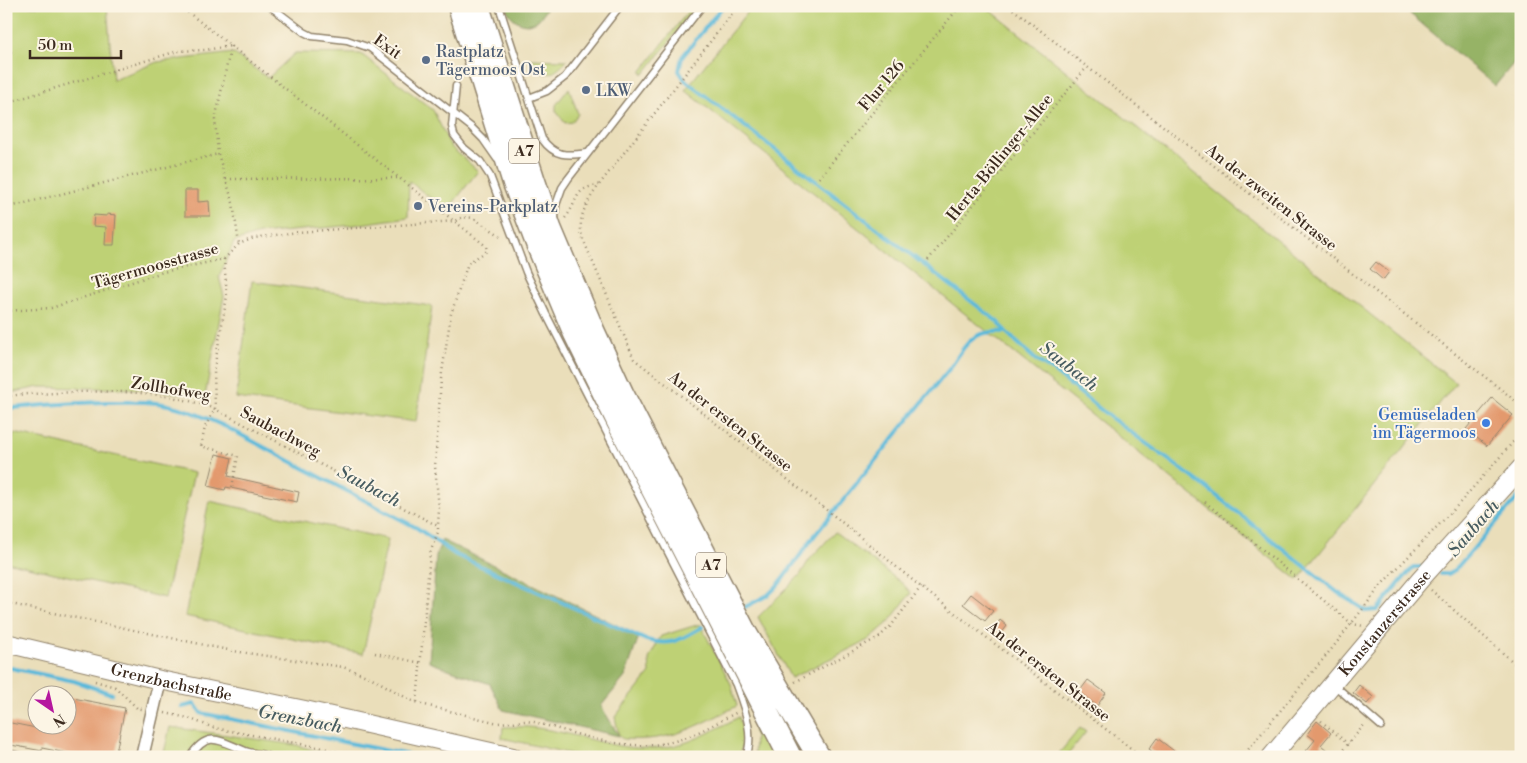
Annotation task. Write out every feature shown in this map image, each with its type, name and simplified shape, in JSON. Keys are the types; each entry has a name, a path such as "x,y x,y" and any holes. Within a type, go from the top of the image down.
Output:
{"highway":[{"name":"A7","path":"458,6 514,183 551,278 588,362 785,752"},
{"name":"A7","path":"478,6 501,65 557,224 576,292 599,343 745,632 819,757"}],"street":[{"name":"Konstanzerstrasse","path":"1271,757 1438,560 1521,468"},
{"name":"Grenzbachstraße","path":"6,643 160,680 314,712 512,757"},
{"path":"142,757 160,680"}],"lane":[{"name":"Exit","path":"270,6 312,36 347,40 370,48 483,139 514,183"},
{"path":"499,6 542,139 546,146 568,156 587,153"},
{"path":"529,98 547,91 565,77 620,6"},
{"path":"557,224 556,206 562,188 587,153 702,6"},
{"path":"456,86 452,126 454,135 464,148 480,161 490,176 526,272 546,314 732,676 743,705 750,738 750,748 746,757"},
{"path":"1333,684 1382,726"},
{"path":"190,757 201,742 210,739 221,740 244,751 269,757"},
{"path":"6,753 24,757"}],"path":[{"path":"180,6 401,178 486,246 488,251 468,263 451,314 441,378 436,438 435,466 439,509 438,532 430,553 417,702"},
{"name":"An der ersten Strasse","path":"738,6 599,185 584,210 580,223 581,234 634,359 838,519 921,587 1142,757"},
{"name":"Flur 126","path":"819,178 960,6"},
{"name":"An der zweiten Strasse","path":"1008,6 1521,405"},
{"path":"6,103 178,50 206,50 230,46"},
{"path":"230,46 215,120 218,154 234,203 239,244"},
{"path":"6,53 12,52"},
{"name":"Herta-Böllinger-Allee","path":"928,260 1087,67"},
{"path":"6,208 218,154"},
{"path":"226,179 401,178"},
{"path":"557,224 568,214 579,192 599,185"},
{"name":"Tägermoosstrasse","path":"6,311 51,308 163,272 224,259 239,244 254,238 298,232 455,221 459,218 473,218 498,236 508,239"},
{"name":"Zollhofweg","path":"6,397 70,392 141,392 194,401 215,409 214,369 227,296 224,259"},
{"path":"215,409 205,427 201,446 238,456 232,487"},
{"name":"Saubachweg","path":"215,409 438,526"},
{"path":"1242,757 1352,624 1372,597 1521,432"},
{"path":"1205,502 1352,624"},
{"path":"1422,579 1521,669"},
{"path":"794,683 879,637 891,626 921,587"},
{"path":"6,602 233,650 344,667 372,678 417,702 498,724 534,722 609,741 639,745 681,739 738,712"},
{"path":"375,653 421,663"},
{"path":"88,678 115,687 137,708 188,718 214,728 323,748 355,757"},
{"path":"1337,757 1371,717"},
{"path":"1321,720 1348,744"}],"green space":[{"path":"6,6 107,6 113,80 157,62 233,53 268,78 295,53 361,54 433,110 451,147 478,171 447,211 409,181 408,217 354,225 259,234 234,242 219,277 224,296 205,396 139,389 39,387 6,394"},
{"path":"505,6 548,6 538,20 528,24 514,19"},
{"path":"692,6 697,6 644,74 641,72"},
{"path":"752,6 985,6 1456,383 1298,580 685,90"},
{"path":"1401,6 1521,6 1521,54 1495,86"},
{"path":"529,59 567,60 557,70 547,74 542,73 533,66"},
{"path":"569,88 578,114 572,122 565,123 556,111 556,105"},
{"path":"252,281 432,306 416,422 236,398"},
{"path":"14,433 194,473 165,598 6,562 6,467"},
{"path":"209,501 388,539 363,654 185,616"},
{"path":"835,532 903,584 911,593 888,623 868,640 791,678 758,617 800,575 809,560"},
{"path":"442,540 639,636 625,677 601,706 619,736 503,710 490,684 429,662 436,556"},
{"path":"700,624 731,684 737,706 683,732 656,738 623,739 619,736 615,717 650,673 649,659 661,636"},
{"path":"739,717 743,742 737,757 585,757 502,738 503,727 529,727 628,747 665,747 691,741"},
{"path":"752,717 773,757 754,757 755,738"},
{"path":"170,727 296,745 338,757 163,757"},
{"path":"1080,728 1086,732 1066,757 1056,757"}],"building":[{"path":"185,190 198,190 198,202 209,201 210,216 185,216"},
{"path":"107,214 116,215 114,245 105,245 106,227 93,226 94,215 107,216"},
{"path":"1376,262 1389,272 1383,280 1370,269"},
{"path":"1492,398 1513,415 1487,446 1466,429"},
{"path":"216,454 232,458 228,476 299,492 297,502 226,487 225,490 208,486"},
{"path":"971,594 993,611 985,621 963,604"},
{"path":"1000,620 1007,626 998,638 991,633"},
{"path":"1088,680 1106,693 1097,706 1079,692"},
{"path":"1359,685 1373,697 1367,704 1353,693"},
{"path":"78,699 125,708 115,757 85,757 42,748 42,751 6,744 6,722 28,726 28,736 78,736"},
{"path":"1317,721 1331,733 1321,745 1335,757 1301,757 1315,740 1307,734"},
{"path":"1157,738 1182,757 1159,757 1149,749"}],"waterway":[{"name":"Saubach","path":"723,6 682,57 679,71 685,80 998,322 1036,360 1203,485 1337,592 1366,611 1377,610 1413,567 1421,567"},
{"name":"Saubach","path":"745,607 768,595 779,584 815,535 950,368 966,345 985,333 1006,332"},
{"name":"Saubach","path":"6,409 106,402 157,403 184,409 226,427 417,528 456,555 646,640 655,642 675,641 702,627"},
{"name":"Saubach","path":"1441,574 1448,574 1454,571 1521,494"},
{"name":"Grenzbach","path":"6,667 74,681 112,694"},
{"name":"Grenzbach","path":"182,707 195,704 201,713 418,757"}],"place":[{"name":"Rastplatz Tägermoos Ost","path":"426,60"},
{"name":"LKW","path":"586,90"},
{"name":"Vereins-Parkplatz","path":"418,206"},
{"name":"Gemüseladen im Tägermoos","path":"1486,423"}]}
